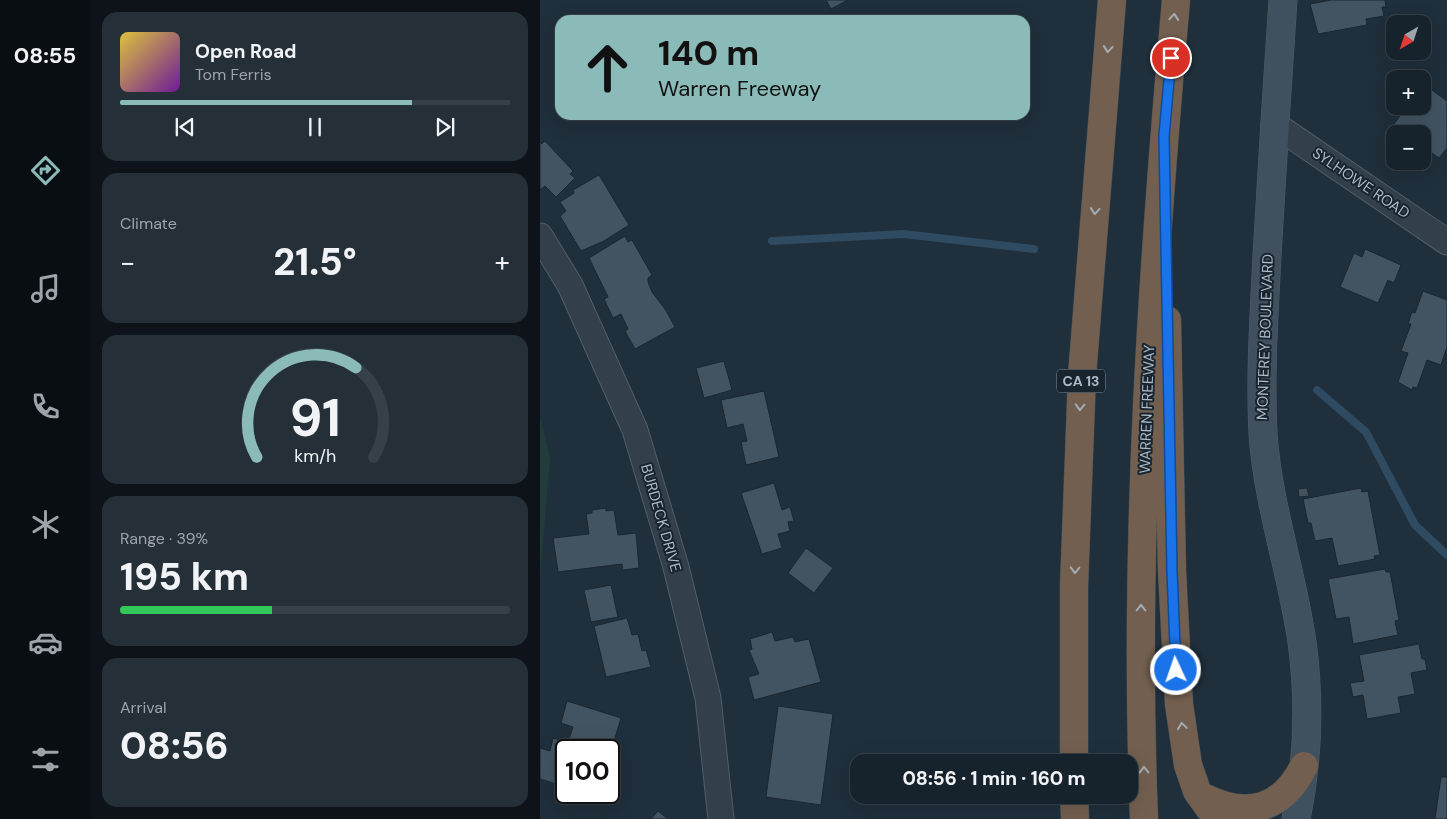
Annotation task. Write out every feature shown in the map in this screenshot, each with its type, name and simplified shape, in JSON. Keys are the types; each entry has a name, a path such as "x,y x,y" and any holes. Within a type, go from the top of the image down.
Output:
{"highway":[{"name":"CA 13","path":"1074,754 1074,587 1082,376 1112,0"},
{"name":"WARREN FREEWAY","path":"1144,819 1141,604 1147,386 1164,136 1176,0"},
{"path":"1164,136 1175,653 1188,765 1197,791 1216,819"},
{"path":"1197,791 1213,807 1232,816 1250,818 1267,812 1282,801 1294,786 1304,766"},
{"path":"1074,804 1075,819"}],"street":[{"name":"MONTEREY BOULEVARD","path":"1282,0 1263,345 1263,436 1268,481 1302,642 1308,723 1296,819"},
{"name":"SYLHOWE ROAD","path":"1274,124 1447,242"},
{"name":"BURDECK DRIVE","path":"540,236 570,285 635,430 676,567 708,698 721,819"}],"green space":[{"path":"540,415 550,459 540,577"}],"building":[{"path":"826,0 848,0 831,9"},
{"path":"1331,0 1385,0 1386,7 1382,7 1384,16 1366,19 1367,25 1318,34 1310,4"},
{"path":"1431,89 1447,101 1447,148 1439,158 1431,152 1431,125 1394,124 1400,115 1431,115"},
{"path":"545,141 573,171 570,174 575,178 556,197 545,186 540,190 540,142 542,144"},
{"path":"599,175 629,225 604,241 581,251 560,216 566,211 560,202 574,193 573,190"},
{"path":"625,236 628,242 632,240 652,275 648,278 648,282 652,292 665,309 675,327 635,349 625,331 628,329 621,314 613,318 604,299 608,297 589,258"},
{"path":"1365,249 1401,265 1394,283 1388,280 1378,303 1340,287 1354,253 1362,257"},
{"path":"1423,291 1447,300 1447,347 1441,365 1427,360 1417,388 1413,387 1412,390 1398,382 1408,353 1401,351 1411,324 1408,324 1412,312 1415,313"},
{"path":"724,361 732,390 704,398 696,368"},
{"path":"764,391 779,457 746,465 741,442 747,441 743,424 727,428 721,400"},
{"path":"774,483 782,510 790,507 794,521 788,522 790,531 778,534 782,548 762,554 741,493"},
{"path":"1307,488 1309,496 1299,497 1298,489"},
{"path":"1361,488 1362,492 1368,491 1380,555 1374,556 1375,559 1338,566 1332,538 1315,541 1311,523 1308,523 1303,499"},
{"path":"606,508 606,511 614,510 618,535 636,533 639,568 623,570 622,564 558,572 553,538 589,534 586,514 592,513 592,510"},
{"path":"806,548 833,568 814,593 788,573"},
{"path":"1385,569 1386,572 1390,572 1399,620 1395,621 1398,635 1353,644 1349,617 1336,619 1328,579"},
{"path":"611,585 618,617 591,622 584,590"},
{"path":"627,618 632,635 638,634 642,651 646,650 651,667 606,677 594,626"},
{"path":"772,632 775,641 793,637 795,642 809,639 821,682 754,700 748,677 759,674 749,650 752,649 750,639"},
{"path":"1419,644 1422,659 1425,659 1427,670 1411,673 1415,694 1398,697 1401,713 1367,719 1363,695 1353,697 1350,683 1364,681 1359,655"},
{"path":"567,701 621,718 615,739 569,739 573,727 561,723"},
{"path":"778,706 833,714 821,805 766,797"},
{"path":"553,738 557,739 555,739 555,784 540,779 540,748 550,751"},
{"path":"1441,777 1447,777 1447,819 1435,819"},
{"path":"658,811 668,819 651,819"}],"waterway":[{"path":"772,241 904,234 1034,249"},
{"path":"1317,390 1366,432 1415,525 1447,555"}],"route":[{"path":"1171,58 1164,136 1172,571 1176,670"}]}
